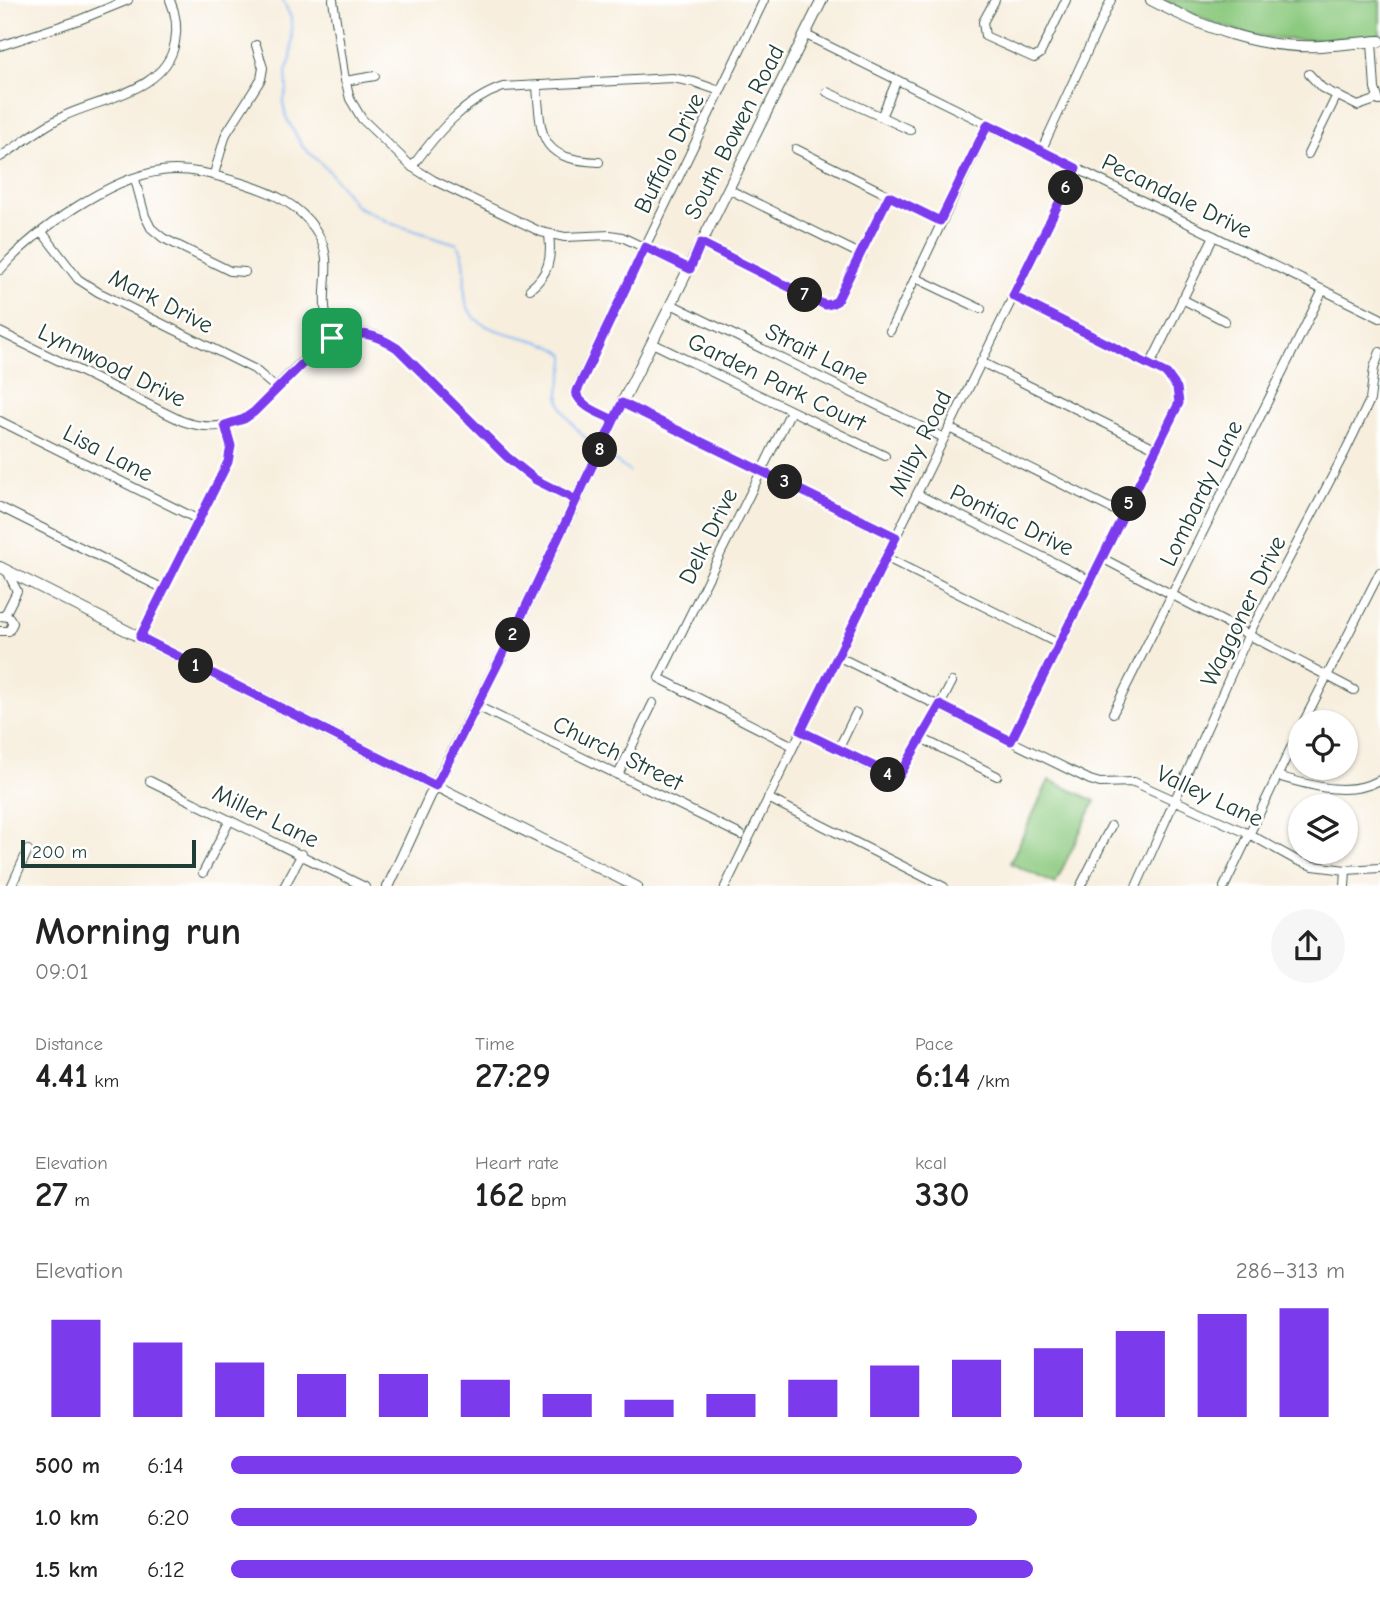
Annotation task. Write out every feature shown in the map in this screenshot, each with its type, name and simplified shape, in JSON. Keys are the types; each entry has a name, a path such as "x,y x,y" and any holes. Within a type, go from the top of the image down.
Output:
{"main road":[{"name":"South Bowen Road","path":"388,886 622,403 673,305 822,0"},
{"path":"1151,0 1205,26 1247,40 1282,45 1320,46 1376,41"},
{"path":"4,569 635,886"}],"street":[{"path":"0,46 79,20 128,0"},
{"path":"0,158 50,122 143,85 158,75 169,62 177,28 170,0"},
{"path":"333,0 350,99 362,119 412,167 433,180 549,235 622,237 690,269"},
{"name":"Buffalo Drive","path":"614,420 579,401 576,393 764,0"},
{"path":"995,0 983,22 988,38 1034,58 1040,54 1066,0"},
{"path":"1041,151 1111,0"},
{"name":"Pecandale Drive","path":"806,35 1380,318"},
{"path":"1309,74 1322,88 1358,106 1379,101 1373,76 1376,41"},
{"path":"214,174 226,134 261,79 263,68 256,45"},
{"path":"345,81 375,76"},
{"path":"412,167 435,135 484,93 503,87 671,78 720,91"},
{"path":"881,117 897,80"},
{"path":"537,86 542,136 552,149 565,157 599,162"},
{"path":"827,92 910,130"},
{"path":"1308,153 1337,95"},
{"path":"890,331 988,124"},
{"path":"796,149 940,221"},
{"name":"Milby Road","path":"725,886 1076,168"},
{"path":"0,270 11,257 42,232 92,198 161,171 214,174 281,197 299,210 315,230 326,253 325,306 332,338 368,333 381,337 397,348 507,457 536,480 576,500"},
{"path":"135,179 145,216 157,233 230,271 245,272"},
{"path":"728,188 862,255"},
{"path":"701,243 825,305 831,304 837,301 862,255 889,196"},
{"name":"Mark Drive","path":"42,232 78,279 98,292 254,369 276,388"},
{"path":"530,289 542,279 549,267 549,235"},
{"path":"1150,365 1214,236"},
{"path":"916,278 981,309"},
{"name":"Lombardy Lane","path":"1113,713 1323,290"},
{"path":"1011,741 1179,403 1179,395 1167,374 1013,296"},
{"path":"1182,299 1225,321"},
{"name":"Strait Lane","path":"673,305 944,438"},
{"name":"Lynnwood Drive","path":"0,332 182,421 198,426 225,425 244,419 332,338"},
{"name":"Garden Park Court","path":"652,343 885,456"},
{"name":"Waggoner Drive","path":"1136,886 1248,636 1370,400 1374,368 1380,352"},
{"path":"981,362 1157,449"},
{"path":"1370,400 1380,405"},
{"path":"622,403 896,537"},
{"name":"Delk Drive","path":"791,411 659,678 793,746"},
{"name":"Lisa Lane","path":"0,421 199,520"},
{"path":"140,637 231,453 225,425"},
{"path":"949,428 1124,515"},
{"name":"Pontiac Drive","path":"917,494 1091,581"},
{"path":"0,507 164,589"},
{"path":"885,557 1059,644"},
{"name":"Pontiac Drive","path":"1102,558 1354,690"},
{"path":"4,569 19,592"},
{"path":"1310,710 1380,572"},
{"path":"0,631 11,629 13,623 5,616 19,592 36,585"},
{"name":"Valley Lane","path":"837,656 1090,780 1100,783 1134,782 1313,866 1346,870 1380,868"},
{"path":"801,731 896,777 900,775 952,682"},
{"path":"618,775 653,703"},
{"name":"Church Street","path":"477,706 741,835"},
{"path":"838,750 856,713"},
{"path":"921,738 997,776"},
{"path":"1224,886 1288,752"},
{"path":"1276,776 1333,789 1353,789 1380,780"},
{"name":"Miller Lane","path":"150,781 363,886"},
{"path":"768,798 942,886"},
{"path":"203,873 230,820"},
{"path":"1081,886 1111,826"},
{"path":"11,886 28,850"},
{"path":"285,886 302,854"},
{"path":"1345,886 1346,870"}],"green space":[{"path":"1162,0 1380,0 1380,35 1309,40 1273,38 1219,25"},
{"path":"1049,780 1095,801 1055,884 1010,863"}],"waterway":[{"path":"283,0 291,18 292,42 283,103 286,117 302,146 329,171 356,206 393,224 457,244 464,261 465,297 471,313 489,327 543,343 565,355 559,393 562,408 571,423 595,447"},
{"path":"603,452 630,472"}],"route":[{"path":"988,124 1076,168 1013,296 1167,374 1177,388 1179,403 1011,741 940,705 900,775 896,777 801,731 896,537 622,403 561,533 512,636 436,786 140,637 228,462 231,446 225,425 244,419 254,412 276,388 332,338 368,333 381,337 397,348 507,457 536,480 576,500 614,420 579,401 576,393 645,247 690,269 701,243 825,305 831,304 837,301 862,255 889,196 940,221 988,124"}]}
